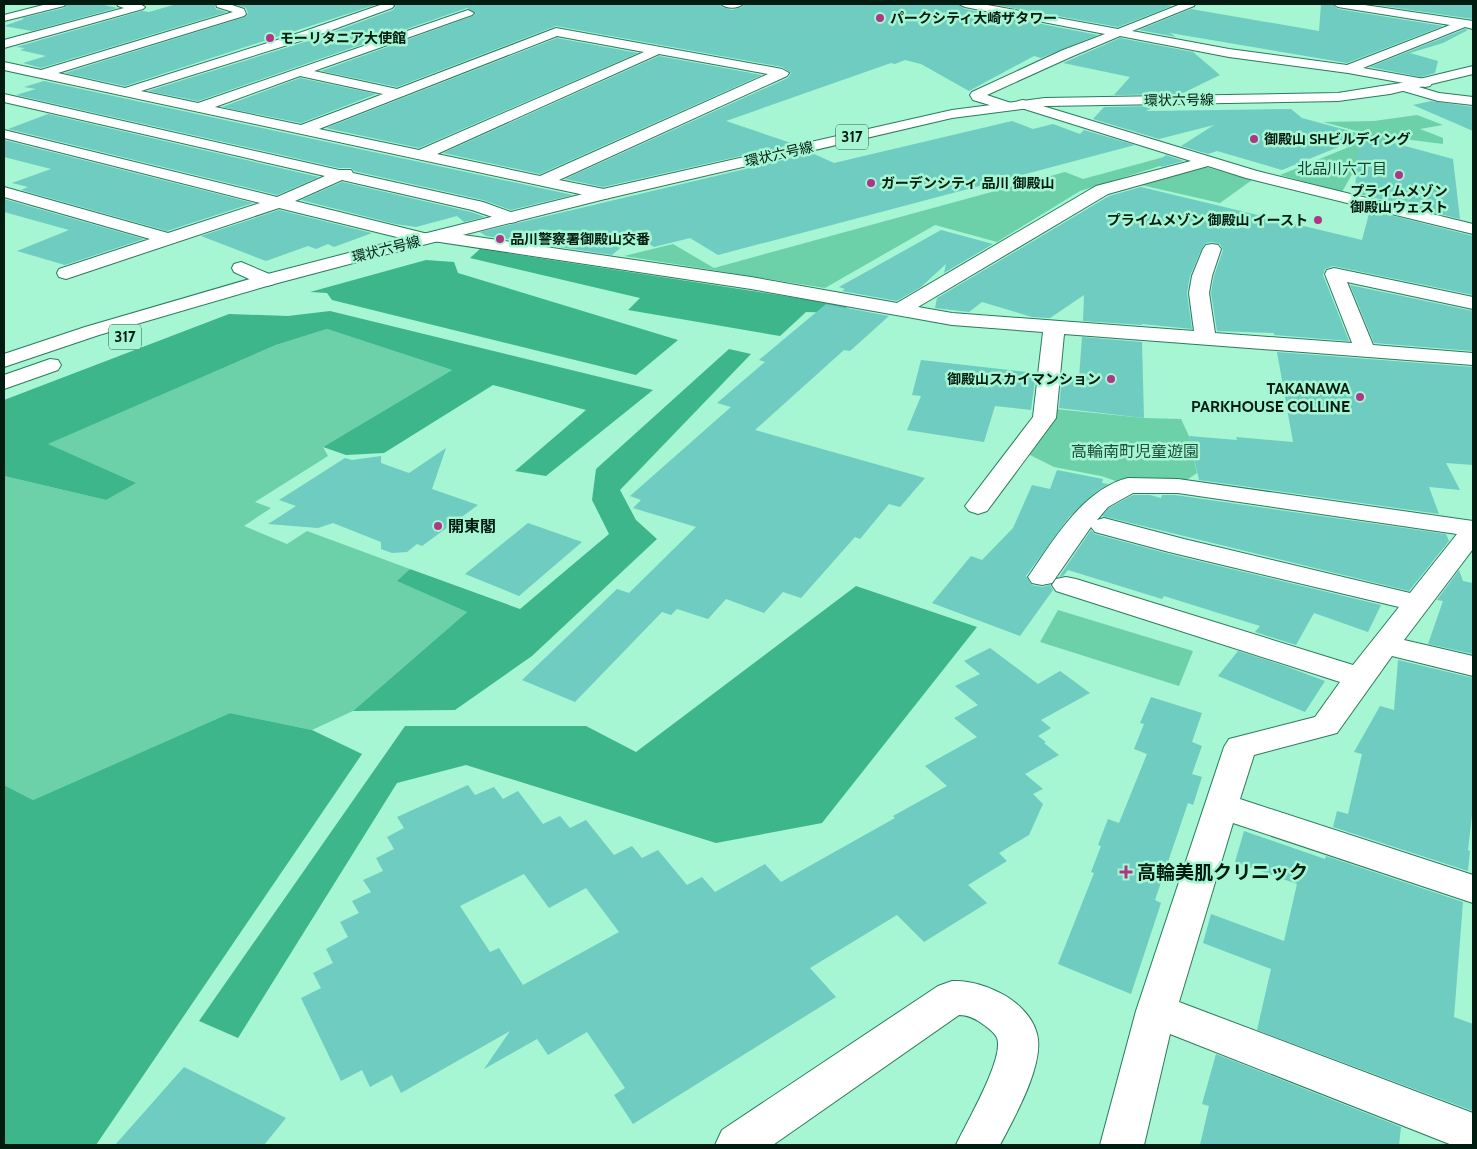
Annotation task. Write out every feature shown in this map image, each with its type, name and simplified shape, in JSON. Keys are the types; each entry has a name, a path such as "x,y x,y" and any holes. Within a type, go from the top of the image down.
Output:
{"street":[{"path":"5,25 60,4"},
{"path":"4,44 139,6 122,4"},
{"path":"727,4 737,4"},
{"path":"972,4 1229,53 1348,69 1425,83"},
{"path":"1006,106 978,97 977,95 1060,56 1190,4"},
{"path":"1338,4 1470,23"},
{"path":"41,74 240,14 240,11 221,5"},
{"path":"127,92 298,38 388,6"},
{"path":"111,138 468,13"},
{"path":"1348,69 1470,23"},
{"path":"302,130 556,32 782,73 542,181"},
{"path":"422,155 529,107 661,51 688,42"},
{"path":"502,53 530,58"},
{"path":"4,66 302,130 370,156"},
{"path":"280,68 398,93"},
{"name":"環状六号線","path":"242,278 267,280 603,194 952,114 1024,104 1320,99 1404,87 1473,70"},
{"path":"1404,87 1438,97 1473,101"},
{"path":"4,98 477,206 510,218"},
{"path":"503,102 529,107"},
{"path":"1024,104 1206,162 1327,194 1473,229"},
{"path":"4,134 430,237 751,283 952,319 1473,359"},
{"path":"74,151 93,145"},
{"path":"66,273 279,202 341,175 370,156 397,150 603,194"},
{"path":"899,310 1102,190 1206,162"},
{"path":"4,192 170,239"},
{"path":"1205,338 1199,293 1202,276 1212,249"},
{"path":"1366,350 1334,274 1473,304"},
{"name":"317","path":"4,347 82,322 191,294 242,278"},
{"name":"317","path":"4,361 242,278"},
{"name":"317","path":"4,382 212,306 242,278"},
{"path":"978,506 1044,418 1054,327"},
{"path":"1122,1145 1156,1011 1240,747 1326,725 1359,678 1473,530 1178,486 1146,485 1128,485 1099,502 1083,520 1054,581 1359,678"},
{"path":"1104,526 1417,603"},
{"path":"1384,645 1473,666"},
{"path":"1221,806 1473,889"},
{"path":"737,1145 952,998 967,997 983,1002 999,1013 1017,1033 1019,1049 1010,1077 978,1145"},
{"path":"1156,1011 1473,1133"}],"green space":[{"path":"1417,115 1443,125 1420,129 1443,138 1443,144 1396,138 1395,141 1372,139 1342,192 1280,175 1349,147 1340,144 1364,133 1323,122 1374,121"},
{"path":"1164,157 1176,161 1080,191 997,242 935,225 825,288 624,256 673,244 714,268 1065,172 1083,179"},
{"path":"1206,167 1252,180 1220,203 1141,185"},
{"path":"480,249 849,306 838,313 806,312 780,336 628,310 640,298 470,258"},
{"path":"426,260 454,262 458,273 678,340 636,375 332,300 327,293 310,292"},
{"path":"330,311 653,390 546,476 515,471 586,410 493,385 384,453 346,455 323,447 452,370 327,329 276,345 48,444 136,483 106,500 4,476 4,400 229,314 288,316"},
{"path":"327,329 452,370 323,447 328,456 255,502 271,508 244,526 287,544 307,531 410,569 398,581 467,612 353,711 312,730 230,713 33,800 4,785 4,476 106,500 47,444 276,345"},
{"path":"729,349 751,354 620,490 636,520 657,539 532,656 455,710 353,711 467,612 397,581 410,569 520,609 609,534 592,500 596,469"},
{"name":"高輪南町児童遊園","path":"1045,408 1144,418 1181,419 1189,436 1197,473 1178,486 1128,485 1101,476 1054,467 1020,450"},
{"path":"856,586 977,627 822,823 716,843 466,765 397,783 238,1038 199,1021 405,726 586,726 636,752"},
{"path":"1058,610 1193,651 1179,686 1040,642"},
{"path":"230,713 312,730 362,754 96,1145 4,1145 4,785 33,800"}],"building":[{"path":"68,4 100,4 117,8 32,31 4,26 24,19 22,18 64,8"},
{"path":"177,4 214,4 216,9 227,12 41,68 23,63 46,56 20,50 25,48 16,47 142,11 149,12"},
{"path":"234,4 378,4 125,86 65,73 245,17 248,13 246,8"},
{"path":"394,4 719,4 732,10 745,4 957,4 965,9 1098,35 1041,58 1034,56 969,91 921,64 905,60 895,64 891,63 726,121 794,144 603,187 565,179 788,78 791,73 782,67 556,26 397,87 321,71 473,16 476,13 467,8 198,101 148,91 311,40 393,10 396,6"},
{"path":"991,4 1160,4 1172,6 1118,27"},
{"path":"1321,4 1331,4 1338,9 1443,26 1347,63 1170,33 1176,37 1139,30 1191,9 1319,31"},
{"path":"1369,4 1473,4 1473,19"},
{"path":"1465,29 1468,30 1443,43 1410,53 1438,61 1435,73 1421,77 1370,67"},
{"path":"557,38 638,53 419,148 326,128"},
{"path":"1120,38 1193,52 1220,75 1181,94 1114,95 1130,77 1063,63"},
{"path":"659,56 762,75 540,174 443,153"},
{"path":"300,78 376,94 301,123 222,107"},
{"path":"44,81 573,195 511,210 483,200 354,171 351,168 339,168 16,95 36,89 24,87"},
{"path":"1431,101 1473,107 1473,131 1413,105"},
{"path":"1156,106 1146,111 1291,109 1302,118 1453,159 1460,219 1355,193 1358,139 1282,170 1217,151 1208,154 1181,146 1214,125 1159,139 1093,119 1104,107"},
{"path":"48,114 319,177 277,195 8,129"},
{"name":"ガーデンシティ 品川 御殿山","path":"1012,121 1033,129 1053,124 1080,134 1084,130 1135,145 718,255 690,238 654,247 636,235 612,255 486,236 480,232 812,153 834,163"},
{"path":"4,140 253,203 167,231 21,190 28,187 12,183 51,169 4,157"},
{"path":"1166,155 1184,161 1161,167 1158,161"},
{"path":"342,182 471,212 485,217 464,222 457,216 416,227 395,224 301,200"},
{"path":"1141,187 1362,240 1370,210 1473,236 1473,295 1333,266 1325,269 1323,275 1349,341 1274,335 1274,333 1217,331 1211,293 1214,276 1223,250 1220,244 1212,242 1206,243 1202,248 1190,276 1187,293 1192,329 1083,321 1084,295 1050,318 1032,317 982,302 969,312 935,308 937,298 1109,196"},
{"path":"4,199 144,239 65,265 17,251 69,230 4,212"},
{"path":"279,210 372,233 334,247 328,244 316,249 308,246 266,261 201,236"},
{"path":"941,230 993,244 944,273 946,264 921,287 897,301 842,291 845,289 839,287"},
{"path":"1350,285 1473,311 1473,351 1374,343"},
{"path":"826,304 889,316 850,351 844,350 755,430 925,478 900,507 889,504 860,539 855,537 801,598 783,592 764,613 726,599 708,619 677,609 671,615 662,612 575,702 522,680 617,589 629,593 696,527 633,508 641,500 630,496 731,407 717,403 765,362 759,360"},
{"name":"御殿山スカイマンション","path":"1082,337 1142,342 1144,418 1059,408 1062,376 1079,378"},
{"path":"1277,352 1473,367 1473,465 1446,463 1460,490 1429,487 1439,514 1199,480 1189,436 1237,440 1236,437 1293,442"},
{"path":"921,360 1036,373 1031,410 995,406 984,442 907,430 921,396 912,395"},
{"name":"開東閣","path":"446,448 432,489 478,505 422,546 417,544 407,552 392,553 381,549 381,542 333,523 318,528 268,524 296,506 279,500 345,458 352,460 381,456 381,463 409,473"},
{"path":"1057,470 1103,479 1102,483 1108,484 1096,492 1069,517 1026,576 1032,585 1042,587 1050,585 1053,590 1020,636 932,603 971,556 982,560 1013,528 1032,485 1050,489"},
{"path":"1133,495 1150,495 1161,498 1162,495 1175,495 1446,534 1449,541 1409,591 1102,516 1109,508"},
{"path":"528,523 582,542 519,596 465,574"},
{"path":"1091,530 1095,534 1169,554 1381,605 1368,632 1314,613 1296,645 1255,632 1260,626 1164,596 1162,599 1068,570 1063,576 1059,577"},
{"path":"1459,570 1463,581 1473,583 1473,654 1428,644 1443,601 1437,600"},
{"path":"990,648 1038,684 1060,671 1090,693 1041,720 1051,728 1038,736 1059,755 1025,774 1043,789 1033,794 1043,804 1029,835 999,853 1007,861 968,885 987,903 924,942 897,915 810,968 836,997 633,1124 614,1095 625,1088 587,1032 548,1055 537,1039 484,1069 510,1031 401,1093 392,1075 370,1087 362,1070 341,1081 301,998 321,988 313,973 333,963 326,949 348,937 340,922 359,913 352,901 371,892 363,880 383,871 376,858 394,849 387,837 404,828 397,817 468,785 475,795 494,787 503,799 518,791 543,824 560,816 570,828 586,820 614,855 632,846 642,858 658,850 687,885 702,877 715,892 765,864 781,882 895,818 893,816 947,786 925,766 977,737 954,718 978,705 955,686 980,674 964,661","holes":["524,874 549,908 586,888 619,932 523,985 499,948 490,952 460,906"]},
{"path":"1238,651 1325,681 1305,712 1218,676"},
{"path":"1398,660 1473,678 1473,807 1468,850 1470,851 1468,871 1333,827 1337,811 1348,814 1362,754 1354,752 1380,706 1394,710"},
{"path":"1151,697 1202,713 1192,742 1202,746 1192,774 1202,777 1193,805 1188,803 1155,900 1161,903 1131,994 1058,964 1094,873 1091,872 1101,846 1098,845 1108,819 1119,823 1147,754 1134,749 1144,724 1140,723"},
{"path":"1244,831 1325,859 1326,856 1463,902 1454,1017 1473,1024 1473,1111 1257,1030 1271,969 1203,943 1211,914 1284,941 1297,884 1235,862"},
{"path":"1216,1054 1401,1127 1399,1145 1200,1145 1209,1106 1202,1104"},
{"path":"184,1067 286,1118 264,1145 115,1145"}],"place":[{"name":"パークシティ大崎ザタワー","path":"880,18"},
{"name":"モーリタニア大使館","path":"270,38"},
{"name":"御殿山 SHビルディング","path":"1254,139"},
{"name":"プライムメゾン 御殿山ウェスト","path":"1399,175"},
{"name":"ガーデンシティ 品川 御殿山","path":"871,183"},
{"name":"プライムメゾン 御殿山 イースト","path":"1318,220"},
{"name":"品川警察署御殿山交番","path":"500,239"},
{"name":"御殿山スカイマンション","path":"1111,379"},
{"name":"TAKANAWA PARKHOUSE COLLINE","path":"1360,397"},
{"name":"開東閣","path":"438,526"},
{"name":"高輪美肌クリニック","path":"1126,872"}],"district":[{"name":"北品川六丁目","path":"1342,169"}]}
